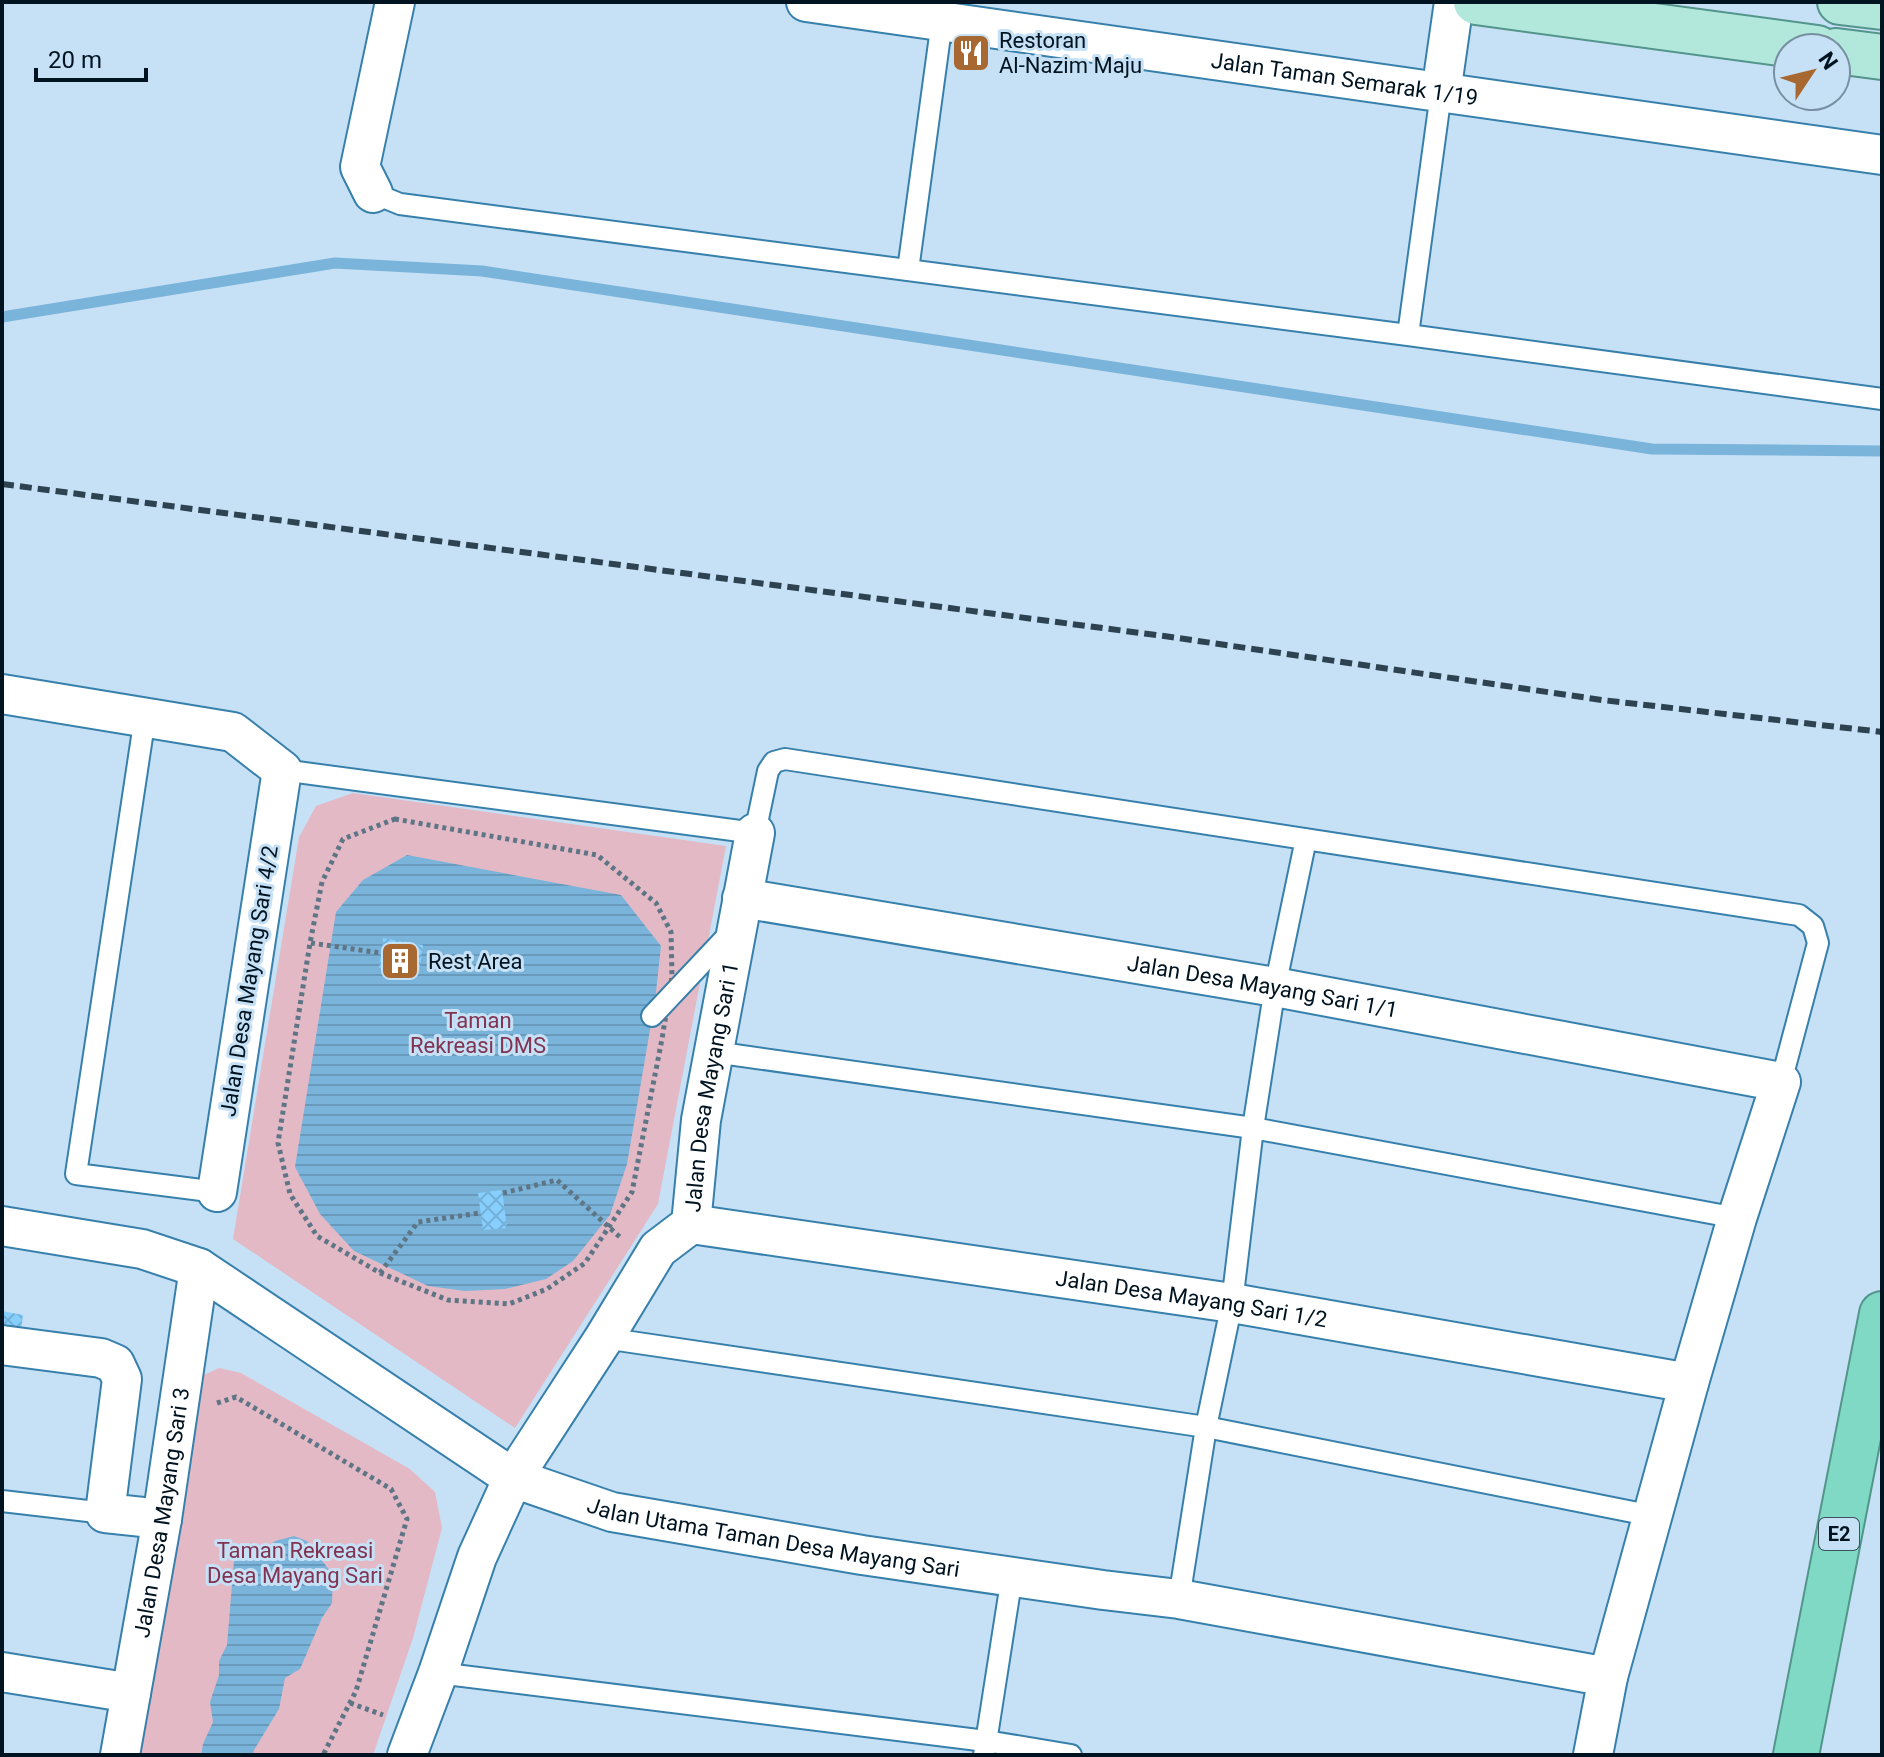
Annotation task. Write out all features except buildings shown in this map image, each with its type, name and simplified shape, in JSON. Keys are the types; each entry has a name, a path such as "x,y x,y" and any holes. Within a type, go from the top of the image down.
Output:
{"highway":[{"name":"E2","path":"1796,1755 1882,1314"}],"main road":[{"path":"1476,2 1772,42"},
{"path":"1840,2 1882,7"},
{"path":"1852,53 1882,57"}],"street":[{"path":"373,193 360,167 395,2"},
{"name":"Jalan Taman Semarak 1/19","path":"806,2 1882,155"},
{"path":"1441,93 1454,2"},
{"path":"2,694 233,732 282,770"},
{"name":"Jalan Desa Mayang Sari 4/2","path":"217,1192 282,770"},
{"name":"Jalan Desa Mayang Sari 1","path":"407,1755 477,1557 513,1478 658,1249 691,1224 701,1120 755,833"},
{"name":"Jalan Desa Mayang Sari 1/1","path":"739,912 1275,987 1781,1082"},
{"path":"1593,1755 1608,1677 1689,1383 1781,1082"},
{"name":"Jalan Desa Mayang Sari 1/2","path":"691,1224 1232,1303 1689,1383"},
{"name":"Jalan Utama Taman Desa Mayang Sari","path":"2,1226 142,1249 199,1268 513,1478 612,1512 862,1555 1179,1599 1608,1677"},
{"name":"Jalan Desa Mayang Sari 3","path":"120,1755 162,1519 199,1268"},
{"path":"2,1345 101,1358 115,1364 122,1379 105,1513 162,1519"},
{"path":"2,1672 131,1693"}],"lane":[{"path":"908,270 942,21"},
{"path":"1408,335 1441,93"},
{"path":"373,193 400,204 1882,399"},
{"path":"145,717 76,1174 217,1192"},
{"path":"282,770 755,833 768,771 774,762 785,759 1799,915 1813,926 1818,943 1781,1082"},
{"path":"1179,1599 1206,1427 1232,1303 1253,1128 1275,987 1306,839"},
{"path":"652,1016 739,912"},
{"path":"714,1052 1253,1128 1737,1218"},
{"path":"604,1338 1206,1427 1653,1516"},
{"path":"2,1501 105,1513"},
{"path":"985,1748 1012,1576"},
{"path":"438,1673 985,1748 1071,1755"}],"path":[{"path":"395,819 597,855 656,903 671,932 672,977 668,999 632,1192 585,1263 547,1289 509,1304 448,1300 380,1273 317,1236 290,1194 278,1143 322,882 343,839 395,819"},
{"path":"310,943 381,953"},
{"path":"503,1193 557,1180 609,1227"},
{"path":"380,1273 418,1222 480,1213"},
{"path":"216,1404 236,1397 391,1489 407,1519 356,1691 323,1755"}],"green space":[{"name":"Taman Rekreasi DMS","path":"353,793 726,846 658,1204 515,1428 233,1239 299,837 316,806"},
{"name":"Taman Rekreasi Desa Mayang Sari","path":"219,1368 241,1373 410,1469 435,1492 442,1528 413,1638 373,1755 128,1755 193,1380"}],"water":[{"path":"407,855 621,895 661,946 655,1001 627,1164 610,1215 573,1261 546,1279 505,1289 465,1291 428,1286 354,1251 320,1214 295,1167 336,912 363,880"},
{"path":"294,1536 307,1541 333,1575 332,1603 322,1618 300,1669 285,1678 279,1709 253,1755 201,1755 213,1722 210,1702 219,1675 219,1661 227,1645 234,1560 243,1548 260,1552 275,1541"}],"waterway":[{"path":"2,317 335,263 482,271 1652,449 1882,451"}],"railway":[{"path":"2,484 1171,637 1602,700 1882,732"}],"place":[{"name":"Restoran Al-Nazim Maju","path":"971,53"},
{"name":"Rest Area","path":"400,961"}]}
